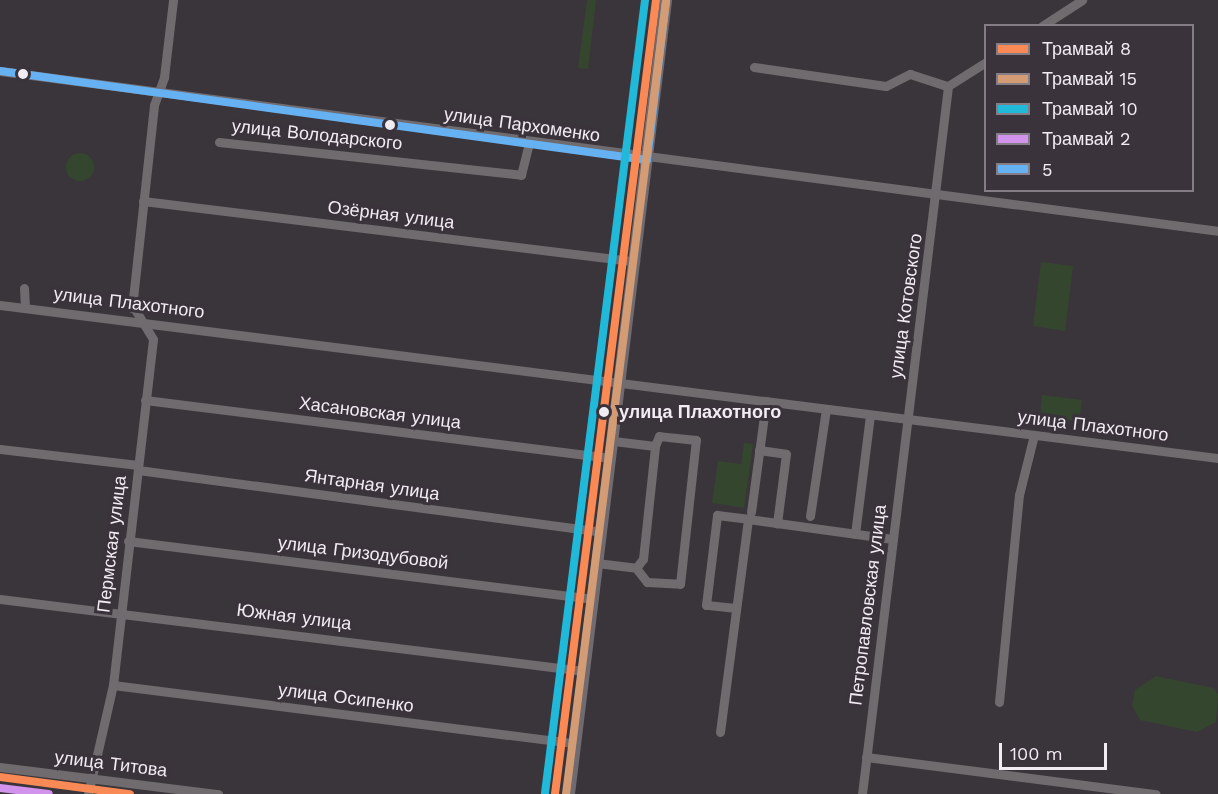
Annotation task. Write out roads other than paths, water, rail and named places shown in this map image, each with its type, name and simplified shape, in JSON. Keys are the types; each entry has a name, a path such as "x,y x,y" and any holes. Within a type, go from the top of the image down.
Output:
{"main road":[{"path":"569,794 666,0"}],"street":[{"path":"132,320 131,303 143,201 173,0"},
{"path":"1045,24 1082,0"},
{"path":"754,67 886,86 910,74 948,86 984,63"},
{"name":"улица Пархоменко","path":"0,71 647,160 1218,231"},
{"name":"улица Котовского","path":"908,420 938,196 948,86"},
{"name":"улица Володарского","path":"219,142 521,175 529,143"},
{"name":"Озёрная улица","path":"143,201 634,261"},
{"path":"24,288 25,308"},
{"name":"Пермская улица","path":"88,794 113,685 153,339 146,321 131,303"},
{"name":"улица Плахотного","path":"0,305 146,321 1218,458"},
{"name":"Хасановская улица","path":"145,400 610,458"},
{"path":"720,732 766,400"},
{"path":"810,516 826,409"},
{"path":"855,534 870,415"},
{"name":"Петропавловская улица","path":"862,794 908,420"},
{"path":"999,702 1019,495 1034,435"},
{"path":"597,563 636,568 647,582 680,584 696,440 659,436 655,446 643,559 636,568"},
{"path":"613,441 655,446"},
{"name":"Янтарная улица","path":"0,449 601,532"},
{"path":"759,450 786,454 777,523"},
{"path":"736,608 706,604 717,515 749,516 777,523 893,538"},
{"name":"улица Гризодубовой","path":"128,541 593,599"},
{"name":"Южная улица","path":"0,599 584,671"},
{"name":"улица Осипенко","path":"113,685 575,743"},
{"path":"866,757 1156,794"},
{"name":"улица Титова","path":"0,767 218,794"}],"tram line":[{"name":"10","path":"545,793 645,0"},
{"name":"8","path":"555,794 656,0"},
{"name":"15","path":"566,794 666,1"},
{"name":"8","path":"0,777 130,794"},
{"name":"2","path":"0,788 49,794"}],"place":[{"name":"улица Плахотного","path":"604,412"}]}
